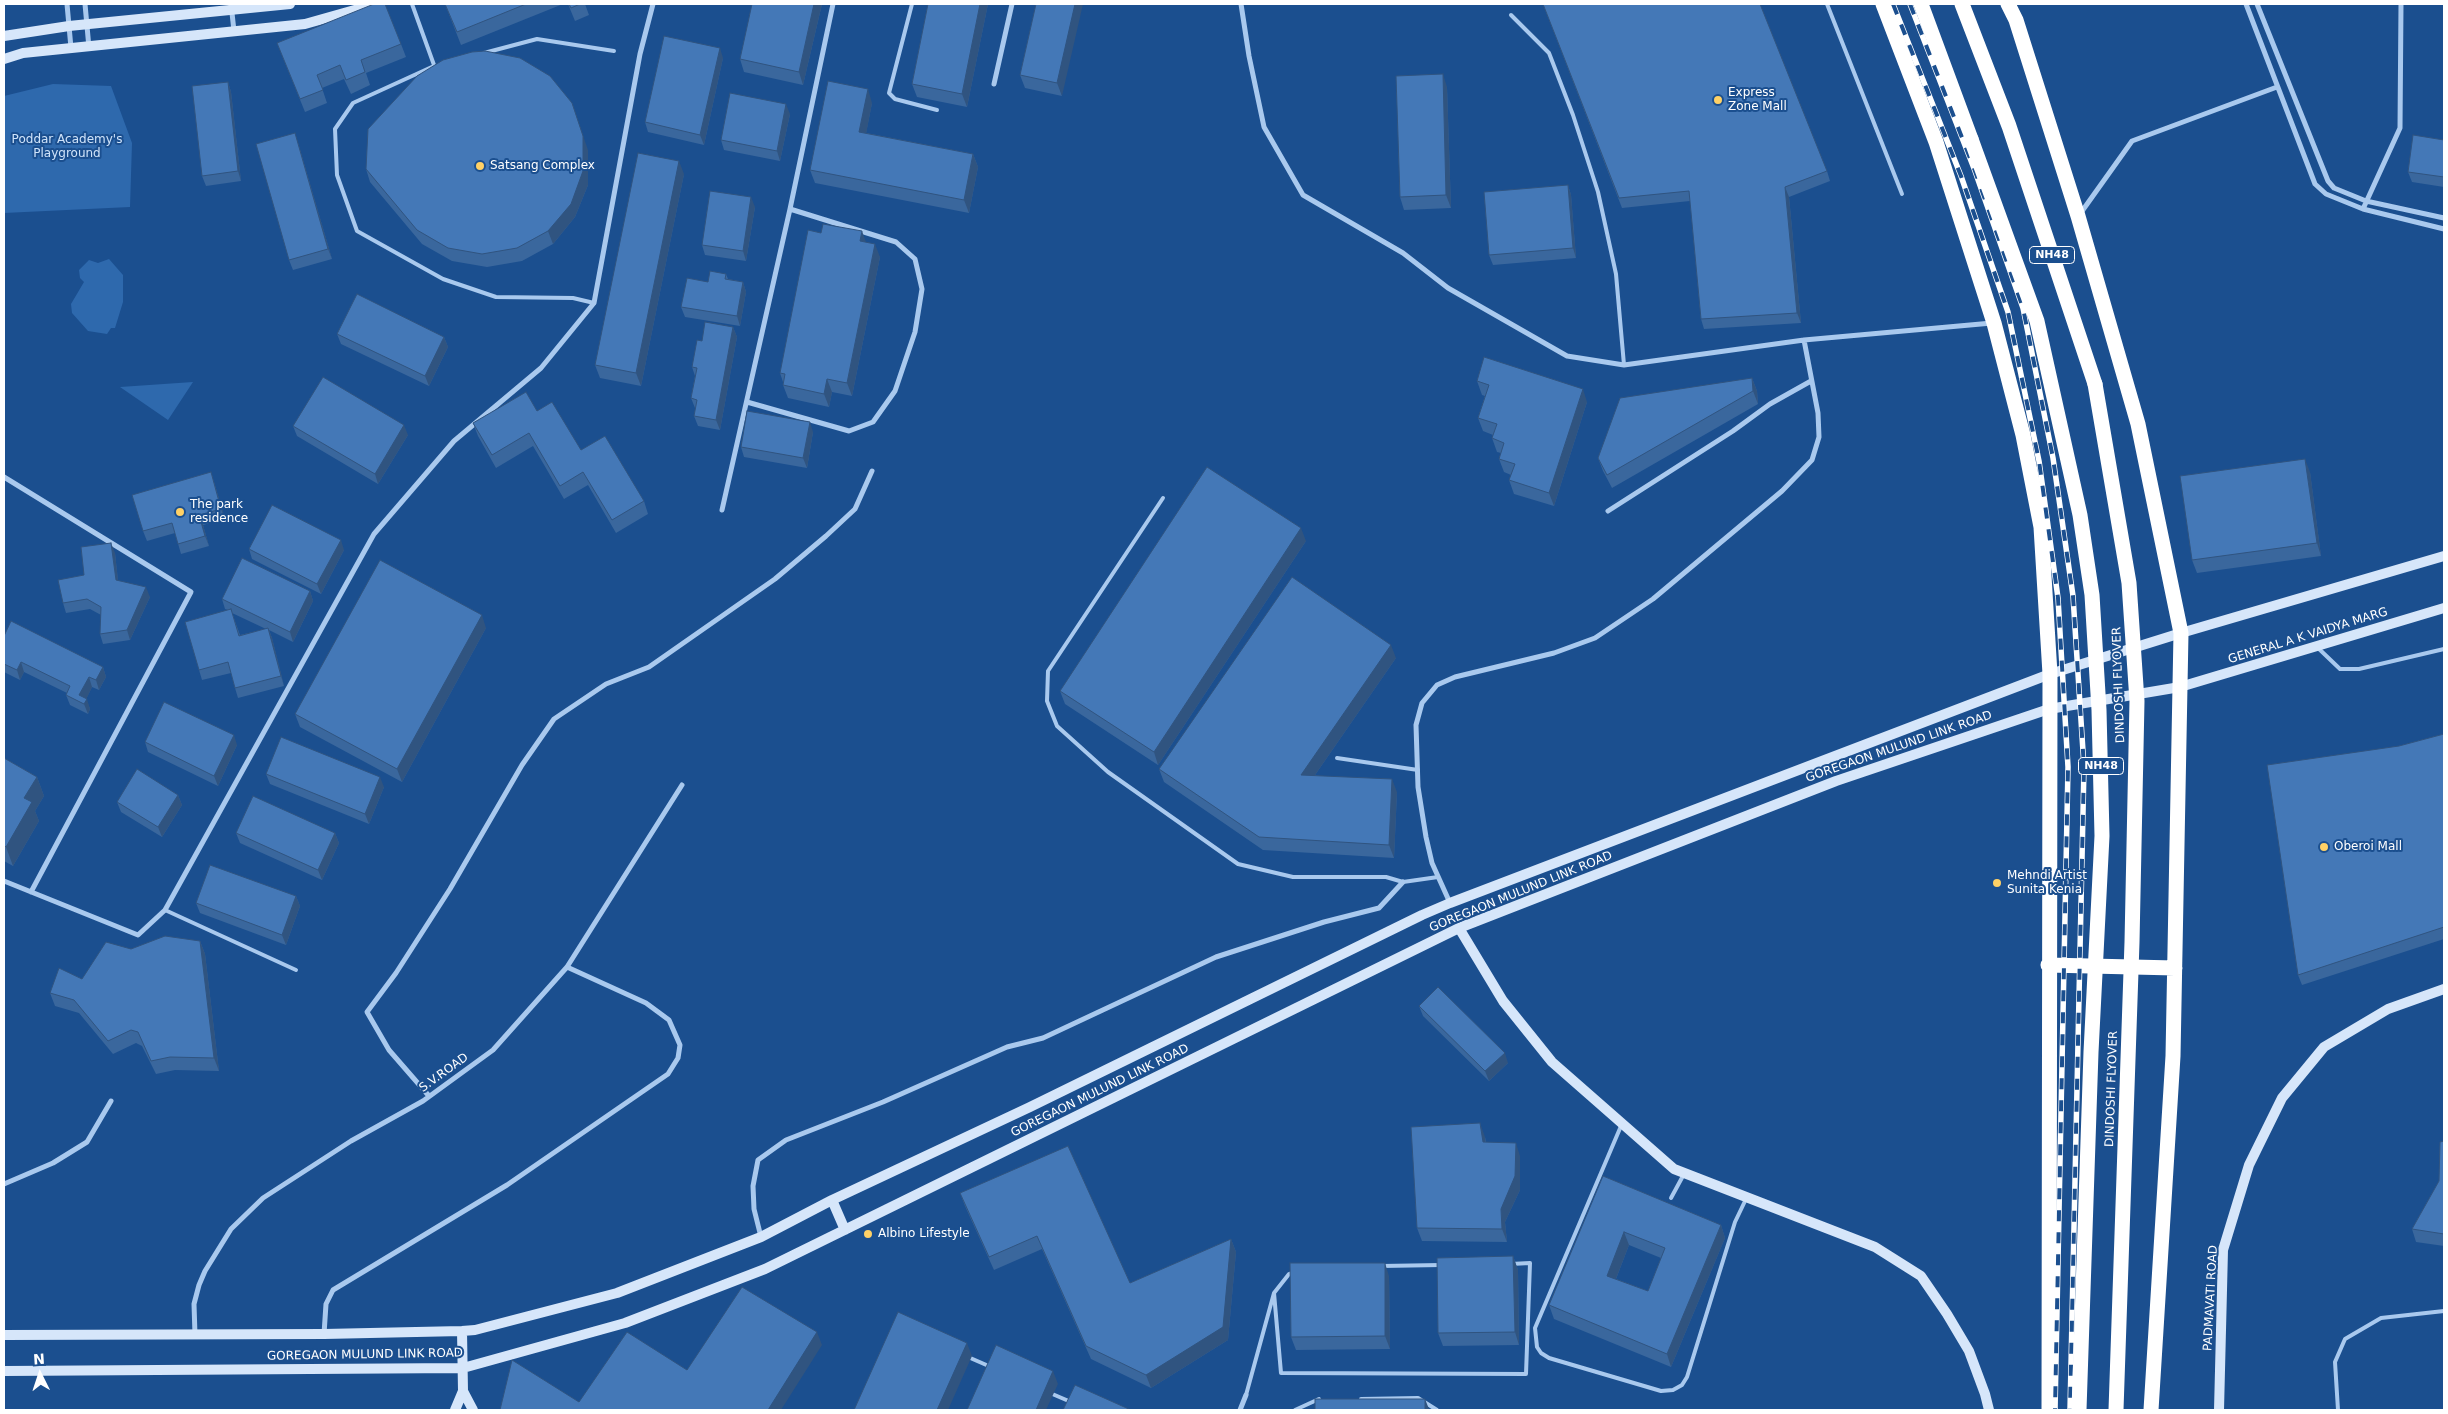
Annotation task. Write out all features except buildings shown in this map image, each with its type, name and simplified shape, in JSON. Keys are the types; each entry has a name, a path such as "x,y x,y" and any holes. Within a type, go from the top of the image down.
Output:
{"highway":[{"path":"1883,4 1936,142 1994,323 2023,435 2042,528 2050,674 2048,966 2050,1410"},
{"name":"DINDOSHI FLYOVER","path":"1921,4 2037,321 2080,515 2092,595 2099,710 2102,836 2090,1052 2079,1410"},
{"name":"DINDOSHI FLYOVER","path":"1962,4 2009,126 2095,384 2128,582 2136,701 2136,765 2116,1410"},
{"path":"2008,4 2016,20 2078,216 2138,424 2181,633 2173,1056 2151,1410"},
{"path":"2048,966 2174,968"}],"main road":[{"path":"4,36 69,26 87,26 231,7 290,4"},
{"path":"4,59 22,53 72,50 305,24 376,4"},
{"path":"2181,633 2444,556"},
{"name":"GENERAL A K VAIDYA MARG","path":"2180,687 2444,608"},
{"name":"GOREGAON MULUND LINK ROAD","path":"4,1335 324,1334 462,1331 475,1330 617,1293 761,1237 832,1200 1030,1107 1450,903 2050,674 2181,633"},
{"name":"GOREGAON MULUND LINK ROAD","path":"4,1371 463,1368 626,1323 765,1269 1459,928 1836,781 2049,709 2180,687"},
{"path":"1459,928 1503,1001 1552,1062 1674,1170 1875,1247 1921,1276 1947,1314 1968,1351 1985,1394 1989,1410"},
{"name":"PADMAVATI ROAD","path":"2219,1410 2224,1250 2249,1165 2282,1098 2324,1047 2388,1009 2444,989"},
{"path":"832,1200 845,1230"},
{"path":"455,1410 463,1392 462,1331"},
{"path":"463,1392 474,1410"}],"street":[{"path":"67,4 72,50"},
{"path":"85,4 89,48"},
{"path":"4,881 138,935 165,910 374,534 454,441 541,368 594,303 640,54 653,4"},
{"path":"722,510 790,209 832,4"},
{"path":"994,84 1012,4"},
{"path":"1241,4 1249,56 1264,127 1303,195 1403,253 1448,288 1567,356 1624,366 1804,340 1994,323"},
{"path":"2246,4 2315,184 2326,194 2362,209 2444,229"},
{"path":"2257,4 2328,181 2334,188 2366,201 2444,218"},
{"path":"2362,209 2400,128 2401,4"},
{"path":"231,7 234,31"},
{"path":"2268,62 2279,58"},
{"path":"2078,216 2132,140 2277,87"},
{"path":"746,402 849,431 873,422 895,391 915,332 922,289 915,259 896,242 790,209"},
{"path":"1450,903 1438,877 1426,837 1418,770 1416,725 1422,703 1437,685 1455,677 1554,654 1595,638 1653,599 1782,491 1812,460 1819,437 1818,413 1804,340"},
{"path":"1608,511 1733,431 1770,404 1812,381"},
{"path":"429,1096 390,1050 367,1012 396,973 440,904 522,765 548,727 554,719 606,684 650,667 775,579 826,536 855,508 872,471"},
{"path":"4,477 191,592 31,892"},
{"name":"S.V.ROAD","path":"195,1335 194,1304 199,1285 205,1271 232,1229 263,1198 351,1141 429,1096 493,1050 567,967 682,785"},
{"path":"761,1237 754,1209 753,1186 758,1160 786,1140 882,1102 991,1053 1044,1038 1216,958 1324,922 1379,908 1403,882"},
{"path":"324,1334 326,1304 333,1290 507,1184 668,1074 678,1058 680,1045 669,1020 646,1003 567,967"},
{"path":"4,1184 54,1163 87,1142 111,1101"},
{"path":"1240,1410 1246,1394"}],"lane":[{"path":"412,4 434,65"},
{"path":"912,4 890,93 895,99 937,110"},
{"path":"1826,4 1902,194"},
{"path":"1512,15 1549,53 1573,115 1598,192 1616,274 1624,366"},
{"path":"481,54 537,39 614,51"},
{"path":"444,63 434,65 353,103 335,129 337,176 357,230 443,279 496,297 572,298 594,303"},
{"path":"1163,498 1048,672 1047,701 1057,726 1108,772 1238,864 1293,877 1386,878 1403,882 1438,877"},
{"path":"2316,646 2340,669 2359,669 2444,648"},
{"path":"1337,758 1418,770"},
{"path":"165,910 296,970"},
{"path":"1622,1124 1535,1328 1537,1346 1541,1353 1549,1358 1661,1391 1673,1390 1682,1385 1687,1377 1735,1222 1746,1199"},
{"path":"1671,1198 1684,1174"},
{"path":"1274,1293 1281,1373 1526,1374 1530,1263 1510,1264"},
{"path":"1371,1266 1450,1264"},
{"path":"1246,1394 1274,1293 1289,1274 1298,1271"},
{"path":"2338,1410 2335,1362 2345,1339 2381,1318 2444,1311"},
{"path":"960,1354 995,1369"},
{"path":"1045,1390 1078,1404"},
{"path":"1352,1399 1418,1398 1437,1410"},
{"path":"1295,1410 1315,1399 1324,1399"},
{"path":"1067,1410 1070,1401"}],"green space":[{"name":"Poddar Academy's Playground","path":"53,84 111,86 132,143 130,207 4,213 4,96"},
{"path":"109,259 123,275 123,302 115,328 111,328 107,334 88,331 72,313 71,304 84,282 80,278 79,270 89,260 98,263"},
{"path":"193,382 168,420 120,387"}],"railway":[{"path":"1893,4 1961,176 2008,312 2039,461 2058,598 2068,767 2055,1410"},
{"path":"1910,4 1975,171 2023,308 2053,458 2073,596 2084,767 2070,1410"}],"place":[{"name":"Express Zone Mall","path":"1718,100"},
{"name":"Satsang Complex","path":"480,166"},
{"name":"The park residence","path":"180,512"},
{"name":"Oberoi Mall","path":"2324,847"},
{"name":"Mehndi Artist Sunita Kenia","path":"1997,883"},
{"name":"Albino Lifestyle","path":"868,1234"}]}
